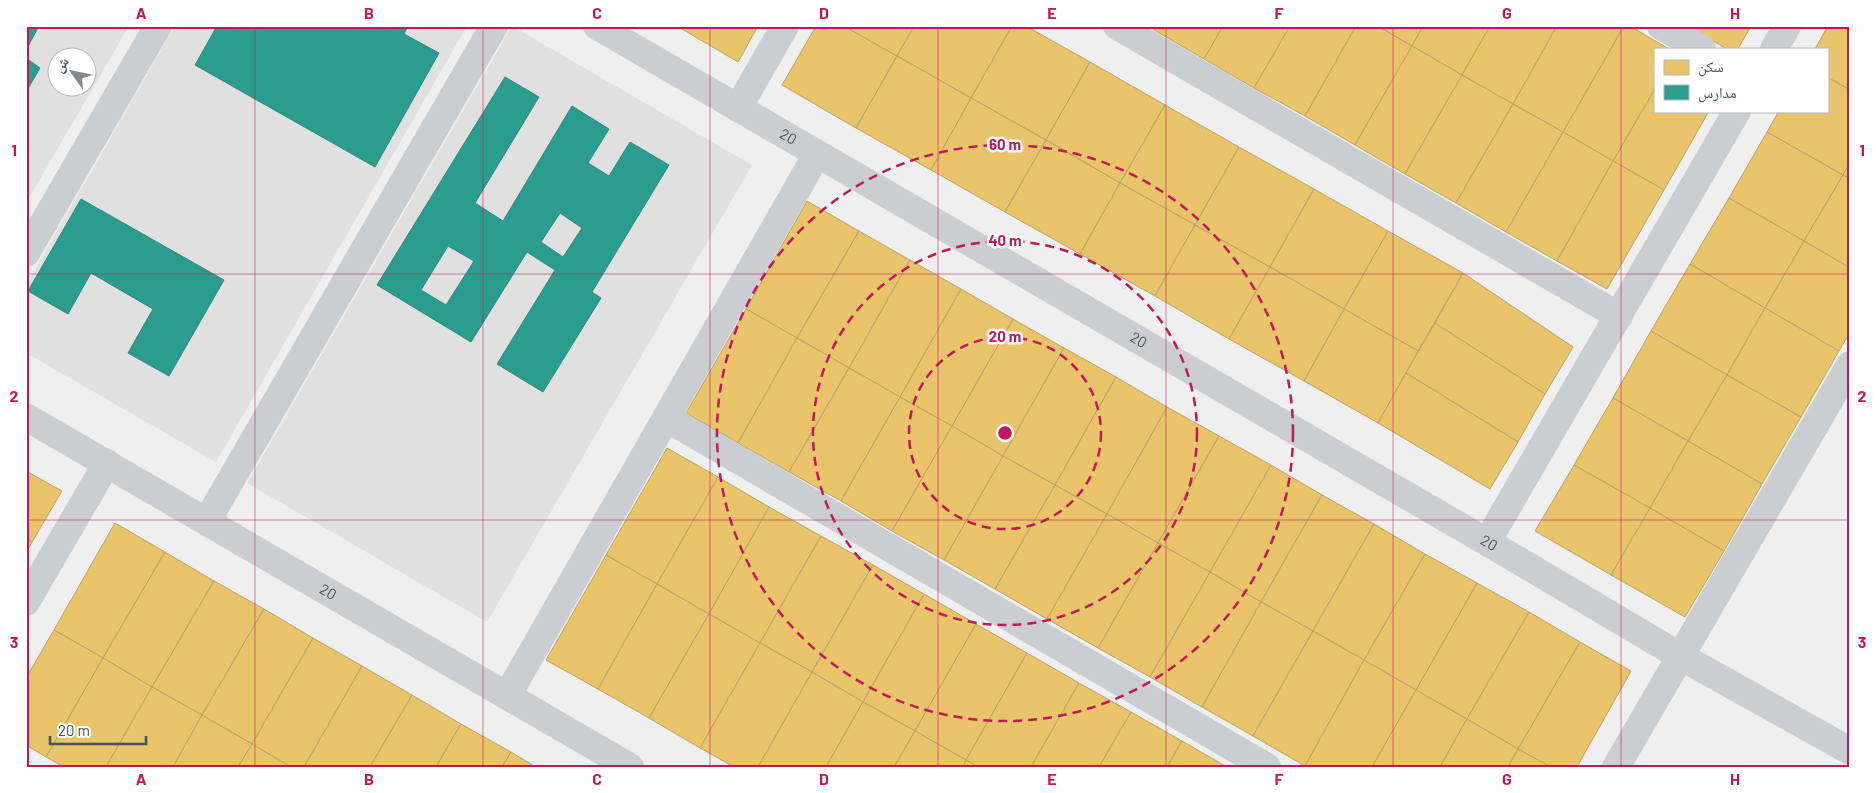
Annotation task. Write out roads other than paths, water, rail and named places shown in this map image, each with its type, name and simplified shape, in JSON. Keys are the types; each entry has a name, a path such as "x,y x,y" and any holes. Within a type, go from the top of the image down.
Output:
{"street":[{"path":"26,253 158,26"},
{"path":"207,521 494,26"},
{"name":"20","path":"597,26 1488,542 1680,656 1850,751"},
{"path":"738,108 785,26"},
{"path":"1117,26 1619,316"},
{"path":"1662,26 1700,48"},
{"path":"1775,48 1787,26"},
{"path":"1488,542 1737,112"},
{"path":"507,696 817,154"},
{"path":"1616,767 1850,365"},
{"name":"20","path":"26,417 630,767"},
{"path":"666,418 1267,767"},
{"path":"26,602 107,464"}]}
